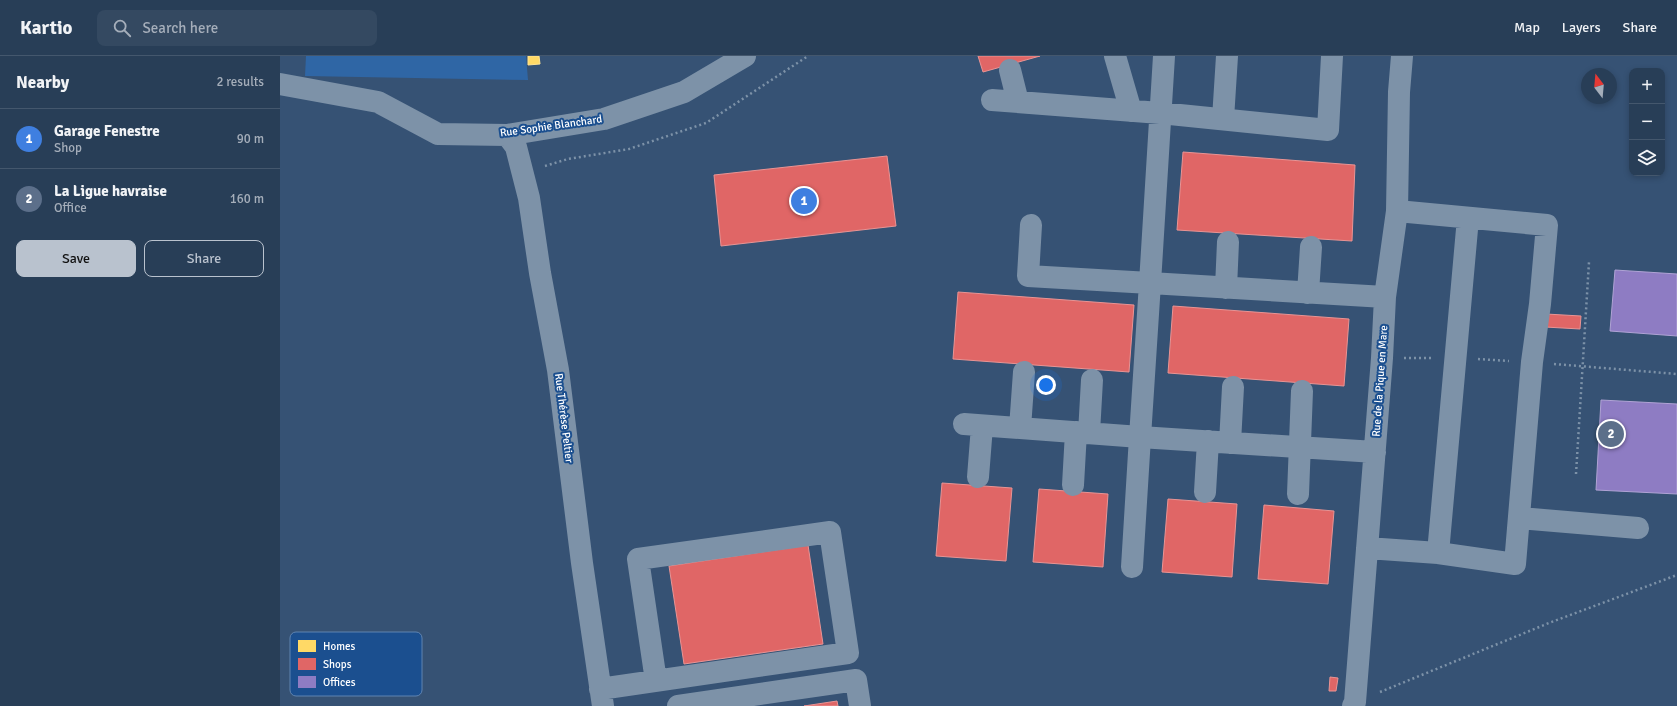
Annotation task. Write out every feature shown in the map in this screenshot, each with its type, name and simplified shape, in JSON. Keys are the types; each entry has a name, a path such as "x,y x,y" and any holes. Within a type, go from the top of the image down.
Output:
{"street":[{"name":"Rue Sophie Blanchard","path":"280,84 378,102 438,134 506,135 604,119 684,92 745,56"},
{"path":"1115,56 1131,111"},
{"path":"1132,567 1164,56"},
{"path":"1223,119 1227,56"},
{"path":"992,100 1160,113 1328,130 1332,56"},
{"name":"Rue de la Pique en Mare","path":"1354,704 1375,452 1385,297 1397,211 1399,92 1402,56"},
{"path":"1010,70 1018,102"},
{"name":"Rue Thérèse Peltier","path":"506,135 516,147 529,198 540,273 558,370 582,563 602,697"},
{"path":"1367,548 1438,553 1515,564 1532,362 1540,304 1548,225 1397,211"},
{"path":"1438,553 1468,218"},
{"path":"1031,225 1028,276 1385,297"},
{"path":"1226,288 1228,242"},
{"path":"1308,293 1311,247"},
{"path":"1020,428 1024,372"},
{"path":"1072,485 1092,380"},
{"path":"1230,442 1233,387"},
{"path":"1298,494 1302,391"},
{"path":"978,477 973,425 1375,452"},
{"path":"1205,492 1208,441"},
{"path":"1520,518 1638,528"},
{"path":"602,697 656,681 848,653 830,532 638,559 656,681"},
{"path":"678,706 856,680 860,706"}],"path":[{"path":"523,173 568,159 629,149 706,123 808,56"},
{"path":"1576,474 1590,262"},
{"path":"1354,704 1549,624 1677,575"}],"shaded area":[{"path":"306,56 526,56 528,80 305,76"}],"building: Homes":[{"path":"528,56 539,56 540,64 528,65"}],"building: Shops":[{"path":"978,56 1040,56 983,72"},
{"path":"1183,152 1355,165 1352,241 1177,230"},
{"path":"887,156 896,226 721,246 714,175"},
{"path":"958,292 1134,305 1129,372 953,359"},
{"path":"1173,306 1349,319 1344,386 1168,373"},
{"path":"1546,314 1581,316 1580,329 1545,327"},
{"path":"942,483 1012,488 1006,561 936,556"},
{"path":"1039,489 1108,494 1103,567 1033,562"},
{"path":"1168,499 1237,504 1232,577 1162,572"},
{"path":"1264,505 1334,511 1328,584 1258,579"},
{"path":"808,545 823,644 684,664 669,566"},
{"path":"1330,677 1338,678 1336,691 1329,691"},
{"path":"837,701 838,706 804,706"}],"building: Offices":[{"path":"1615,270 1677,274 1677,336 1610,331"},
{"path":"1601,400 1677,404 1677,494 1596,490"}],"place":[{"name":"Garage Fenestre","path":"804,201"},
{"name":"La Ligue havraise","path":"1611,434"}]}
